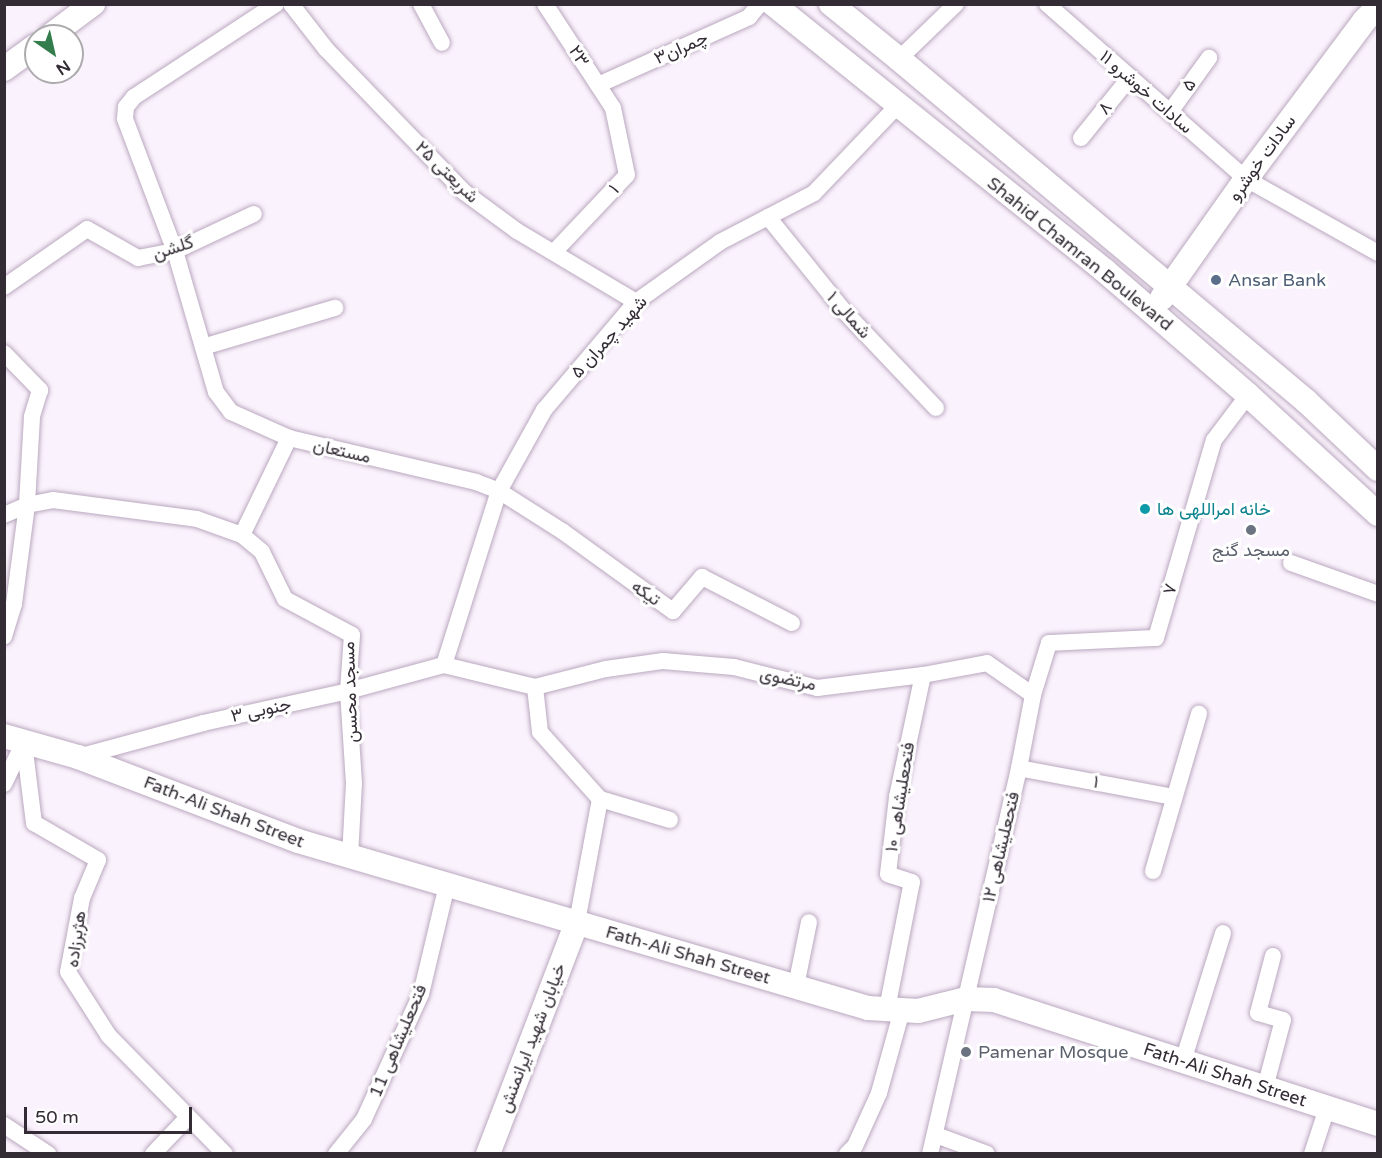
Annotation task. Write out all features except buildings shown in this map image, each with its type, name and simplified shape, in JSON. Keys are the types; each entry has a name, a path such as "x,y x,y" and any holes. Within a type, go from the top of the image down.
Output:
{"street":[{"path":"66,24 93,4"},
{"path":"276,4 134,97 126,107 125,119 175,251 216,392 231,412 289,438"},
{"name":"شریعتی ۲۵","path":"291,4 326,49 464,192 517,231 636,302"},
{"path":"421,4 442,43"},
{"name":"۲۳","path":"545,4 613,108"},
{"name":"چمران۳","path":"598,85 749,17 760,4"},
{"name":"Shahid Chamran Boulevard","path":"773,4 1105,271 1248,395 1377,514"},
{"name":"Shahid Chamran Boulevard","path":"831,4 1306,401 1377,469"},
{"path":"899,59 956,4"},
{"name":"سادات خوشرو ۱۱","path":"1047,4 1246,178 1377,253"},
{"name":"سادات خوشرو","path":"1152,312 1246,178 1364,21 1377,7"},
{"path":"4,69 24,55"},
{"name":"۵","path":"1170,112 1209,58"},
{"name":"۸","path":"1081,138 1130,77"},
{"name":"شهید چمران ۵","path":"444,665 499,491 544,410 636,302 720,242 814,193 897,106"},
{"name":"۱","path":"554,252 627,175 613,108"},
{"name":"گلشن","path":"4,287 87,229 138,258 175,251 254,214"},
{"name":"شمالی ۱","path":"768,216 843,310 936,408"},
{"path":"203,347 335,308"},
{"path":"4,353 40,390 32,417 27,505 14,604 4,637"},
{"name":"۷","path":"1033,695 1049,643 1156,638 1214,440 1248,395"},
{"name":"مستعان","path":"242,535 289,438 476,482 499,491"},
{"name":"تیکه","path":"499,491 561,531 673,610 702,577 792,624"},
{"name":"مسجد محسن","path":"4,515 27,505 53,500 197,519 242,535 262,552 285,599 352,636 348,691 354,783 350,856"},
{"path":"1291,563 1377,594"},
{"name":"مرتضوی","path":"535,687 606,669 663,661 734,667 817,688 922,675 987,663 1033,695"},
{"path":"444,665 535,687 540,732 600,799 670,820"},
{"name":"۳ جنوبی","path":"78,757 203,723 348,691 444,665"},
{"name":"فتحعلیشاهی ۱۰","path":"894,1010 912,882 888,874 897,797 922,675"},
{"name":"فتحعلیشاهی ۱۲","path":"930,1154 1019,768 1033,695"},
{"path":"1153,871 1199,714"},
{"path":"4,784 14,740"},
{"name":"Fath-Ali Shah Street","path":"14,740 78,757 298,841 868,1008 918,1011 966,999 994,1000 1377,1124"},
{"name":"هژبرزاده","path":"14,740 34,823 98,860 82,898 68,972 109,1036 225,1154"},
{"name":"۱","path":"1019,768 1174,797"},
{"path":"577,922 600,799"},
{"name":"فتحعلیشاهی 11","path":"336,1154 364,1119 421,994 447,885"},
{"name":"خیابان شهید ایرانمنش","path":"489,1153 577,922"},
{"path":"796,986 809,922"},
{"path":"1183,1061 1223,933"},
{"path":"1265,1088 1283,1020 1258,1013 1273,956"},
{"path":"847,1154 855,1146 879,1093 894,1010"},
{"path":"1312,1154 1327,1108"},
{"path":"153,1154 188,1117"},
{"path":"4,1125 48,1154"},
{"path":"936,1135 987,1154"}],"place":[{"name":"Ansar Bank","path":"1216,280"},
{"name":"خانه امراللهی ها","path":"1145,509"},
{"name":"مسجد گنج","path":"1251,530"},
{"name":"Pamenar Mosque","path":"966,1052"}]}
